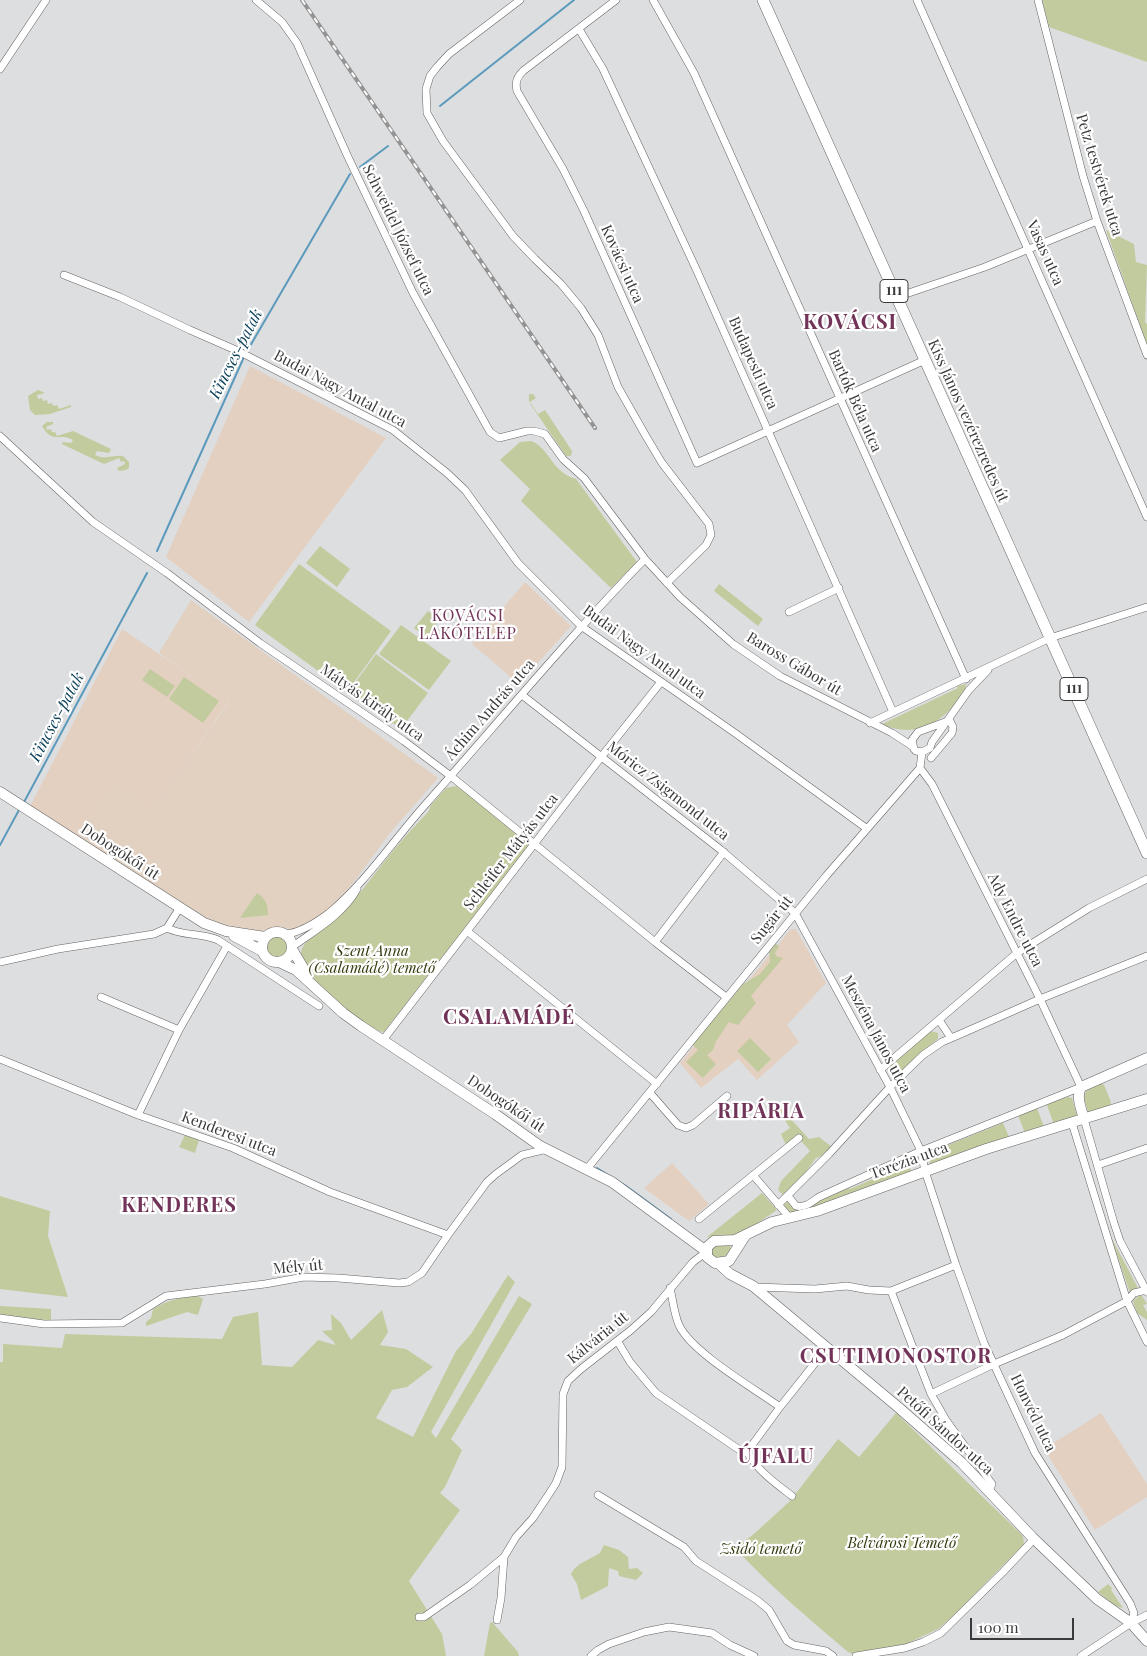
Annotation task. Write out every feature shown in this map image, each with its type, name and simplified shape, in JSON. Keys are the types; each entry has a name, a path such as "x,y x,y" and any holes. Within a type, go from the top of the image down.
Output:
{"main road":[{"name":"Kiss János vezérezredes út","path":"764,0 1147,853"},
{"name":"Dobogókői út","path":"0,792 204,924 226,931 265,937"},
{"name":"Dobogókői út","path":"226,931 262,951"},
{"path":"276,931 285,934 290,940 292,948 288,956 279,962 268,959 262,951 262,942 265,937 271,932 276,931"},
{"name":"Dobogókői út","path":"292,948 316,988"},
{"name":"Dobogókői út","path":"279,962 296,970 343,1013 548,1149 612,1182 707,1251"},
{"path":"1084,1119 1078,1098 1081,1087 1147,1058"},
{"name":"Terézia utca","path":"728,1241 745,1236 762,1226 817,1210 994,1147 1147,1099"},
{"name":"Terézia utca","path":"727,1259 745,1236"},
{"path":"714,1240 728,1241 733,1246 727,1259 712,1262 707,1251 714,1240"},
{"name":"Petőfi Sándor utca","path":"727,1259 730,1274 753,1286 962,1463 1034,1539 1097,1599 1131,1623 1147,1641"}],"street":[{"path":"0,69 46,0"},
{"name":"Schweidel József utca","path":"256,0 282,22 297,43 348,157 413,294 490,432 500,438 527,431 538,432"},
{"path":"520,0 449,54 437,67 430,76 426,89 427,114 442,141 513,236 561,284 581,308 598,334 618,387 651,445 662,463 709,524 711,535 706,545 667,583"},
{"path":"579,29 616,0"},
{"name":"Bartók Béla utca","path":"653,0 694,73 966,679"},
{"name":"Vasas utca","path":"917,0 1147,517"},
{"name":"Petz testvérek utca","path":"1038,0 1076,149 1097,221 1147,355"},
{"name":"Kovácsi utca","path":"579,29 524,71 516,80 518,91 563,169 584,211 697,463 768,432"},
{"name":"Budapesti utca","path":"579,29 603,70 697,271 893,712"},
{"path":"896,297 985,267 1097,221"},
{"name":"Budai Nagy Antal utca","path":"64,275 120,297 251,357 393,430 465,490 518,563 581,626 735,732 866,828"},
{"path":"768,432 925,360"},
{"name":"Baross Gábor út","path":"538,432 545,434 562,459 584,478 645,559 714,628 761,664 892,733"},
{"name":"Mátyás király utca","path":"0,436 93,522 167,573 260,643 380,724 451,776 655,942 726,997"},
{"name":"Áchim András utca","path":"285,934 300,930 322,918 360,882 581,626 645,559"},
{"path":"789,612 839,588"},
{"path":"870,723 1050,638 1147,607"},
{"path":"892,733 917,750 928,750 969,690 991,666"},
{"name":"Schleifer Mátyás utca","path":"383,1040 661,682"},
{"name":"Móricz Zsigmond utca","path":"522,694 724,852 795,913"},
{"path":"892,733 913,737 948,720"},
{"path":"931,758 952,733 953,727 948,720"},
{"path":"921,732 928,734 932,742"},
{"path":"913,737 920,768"},
{"name":"Sugár út","path":"586,1170 795,913 866,828 920,768"},
{"name":"Ady Endre utca","path":"920,768 932,784 1040,999 1081,1087"},
{"path":"655,942 724,852"},
{"path":"880,1070 1017,953 1089,908 1147,879"},
{"name":"Áchim András utca","path":"292,948 343,908 355,893 360,882"},
{"path":"0,962 58,949 154,934 167,928 179,909"},
{"name":"Meszéna János utca","path":"795,913 890,1086 921,1151 925,1171"},
{"path":"167,928 174,932 212,937 319,1006"},
{"path":"467,931 657,1084"},
{"path":"138,1114 179,1030 227,946"},
{"path":"778,1205 829,1154 890,1086 923,1054 951,1038 1040,999 1147,956"},
{"path":"100,998 179,1030"},
{"path":"939,1020 951,1038"},
{"name":"Kenderesi utca","path":"0,1059 138,1114 233,1148 330,1192 448,1235"},
{"name":"Terézia utca","path":"788,1196 796,1206 800,1207 809,1204 819,1197 921,1151 1081,1087"},
{"path":"650,1093 678,1125 686,1128 693,1125 727,1096"},
{"path":"892,1291 931,1394 994,1364 1063,1335 1127,1301 1134,1293 1147,1291 1120,1242 1084,1119"},
{"path":"1072,1123 1127,1301 1147,1342"},
{"path":"699,1219 799,1138"},
{"path":"1098,1165 1147,1148"},
{"name":"Mély út","path":"0,1318 44,1324 122,1323 166,1296 265,1284 304,1277 404,1283 413,1280 422,1273 487,1182 522,1155 548,1149"},
{"name":"Honvéd utca","path":"925,1171 984,1343 1035,1453 1130,1603 1134,1613 1131,1623"},
{"path":"754,1175 789,1217"},
{"name":"Kálvária út","path":"421,1617 470,1585 504,1557 516,1537 542,1505 556,1482 562,1467 562,1405 565,1386 576,1372 618,1342 651,1312 695,1260 707,1251"},
{"path":"753,1286 815,1289 847,1286 869,1290 892,1291 956,1265"},
{"path":"670,1288 679,1324 687,1338 703,1353 780,1407"},
{"path":"618,1342 630,1362 656,1393 744,1453 748,1452"},
{"path":"748,1452 780,1407 828,1348"},
{"name":"Petőfi Sándor utca","path":"931,1394 946,1420 992,1484 989,1491"},
{"path":"748,1452 753,1461 772,1481 792,1496"},
{"path":"598,1495 684,1547 696,1561 757,1600 769,1610 787,1642 826,1651 833,1656"},
{"path":"856,1656 896,1653 941,1633 1034,1539"},
{"name":"Kálvária út","path":"497,1620 501,1598 504,1557"},
{"path":"1081,1656 1131,1623 1147,1615"},
{"path":"591,1656 609,1644 644,1632 669,1627 712,1633 730,1645 754,1656"}],"shaded area":[{"path":"250,366 386,438 249,622 166,557"},
{"path":"525,582 571,626 519,684 472,644"},
{"path":"191,600 438,778 390,833 354,882 330,909 306,926 291,930 287,928 272,930 267,933 244,932 205,919 75,841 114,785 152,812 229,702 159,653"},
{"path":"122,629 229,701 152,812 114,785 75,841 28,810"},
{"path":"791,929 796,929 826,983 787,1025 799,1042 757,1080 738,1059 701,1088 680,1063"},
{"path":"672,1163 709,1204 689,1221 644,1188"},
{"path":"1101,1413 1147,1484 1147,1497 1095,1530 1044,1449"}],"green space":[{"path":"1042,0 1147,0 1147,62 1049,27"},
{"path":"1106,230 1134,244 1136,262 1147,265 1145,322 1147,324 1147,345"},
{"path":"38,390 45,393 37,395 38,399 47,400 48,404 57,405 59,409 71,405 71,407 50,414 35,415 30,410 28,396"},
{"path":"529,394 533,394 536,398 530,402 538,414 545,410 572,451 571,456 566,456 531,405 529,401"},
{"path":"47,422 53,422 53,424 46,427 47,430 51,429 52,432 55,432 57,436 73,431 111,449 109,453 97,451 95,455 105,457 123,456 129,462 129,468 119,471 117,468 125,464 119,458 104,464 62,444 63,442 71,443 73,440 50,435 42,426"},
{"path":"531,441 543,449 561,471 576,479 637,562 611,588 521,501 530,489 500,460 520,442"},
{"path":"320,546 350,569 337,587 306,563"},
{"path":"299,564 391,631 347,692 255,625"},
{"path":"719,584 763,619 758,626 714,591"},
{"path":"428,611 440,620 426,637 414,628"},
{"path":"401,625 451,661 429,690 379,654"},
{"path":"376,654 428,693 401,729 349,691"},
{"path":"150,669 175,686 167,697 142,680"},
{"path":"184,677 219,701 203,723 169,699"},
{"path":"966,684 963,693 950,710 933,723 924,727 903,730 882,724 958,688 957,686"},
{"name":"Szent Anna (Csalamádé) temető","path":"456,786 473,797 530,843 384,1032 371,1027 351,1013 324,989 304,965 301,953 306,942 311,937 333,921 345,909 396,847 428,812 431,805 446,788"},
{"path":"257,893 266,902 268,915 240,918"},
{"path":"272,934 282,934 289,941 289,951 282,958 272,958 265,951 265,941"},
{"path":"775,943 779,946 775,953 776,956 783,958 751,996 756,1003 738,1025 729,1022 716,1041 713,1050 707,1055 716,1064 703,1078 686,1062 698,1050 693,1045 695,1041 743,984 760,974 770,962 769,951"},
{"path":"930,1031 938,1033 938,1039 920,1053 897,1076 891,1074 888,1066"},
{"path":"750,1038 771,1059 758,1072 737,1051"},
{"path":"1101,1083 1104,1085 1111,1102 1110,1105 1088,1112 1084,1098 1086,1091"},
{"path":"1068,1097 1072,1098 1077,1116 1054,1125 1047,1105 1050,1102"},
{"path":"779,1106 809,1139 819,1137 832,1147 824,1155 816,1158 802,1177 783,1195 778,1190 781,1181 810,1151 801,1141 786,1145 781,1134 790,1128 779,1111"},
{"path":"1037,1108 1044,1127 1025,1133 1018,1115"},
{"path":"1003,1123 1010,1139 930,1165 928,1153"},
{"path":"185,1135 199,1140 195,1153 179,1147"},
{"path":"907,1164 912,1172 812,1210 790,1214 784,1205 787,1202 795,1207 819,1200 850,1189"},
{"path":"762,1193 777,1210 734,1239 721,1235 707,1237"},
{"path":"0,1196 50,1211 48,1236 68,1297 0,1289"},
{"path":"1111,1237 1138,1288 1130,1293"},
{"path":"711,1244 729,1245 732,1250 730,1257 714,1261 709,1247"},
{"path":"508,1275 515,1282 431,1432 436,1438 519,1296 532,1304 451,1439 462,1450 445,1487 440,1493 460,1510 409,1581 442,1634 446,1656 0,1656 0,1362 3,1362 3,1344 62,1348 65,1334 222,1339 233,1317 258,1312 262,1365 292,1367 318,1340 335,1345 322,1331 332,1330 331,1314 341,1323 351,1340 382,1310 388,1332 380,1345 406,1349 433,1367 407,1387 392,1390 376,1418 413,1437 456,1351 471,1334"},
{"path":"197,1295 203,1299 198,1315 187,1312 146,1326 146,1322 151,1318 153,1309 175,1299"},
{"path":"1142,1296 1147,1304 1143,1305 1147,1312 1147,1320 1137,1313 1133,1301"},
{"path":"0,1306 51,1309 51,1320 0,1318"},
{"name":"Belvárosi Temető","path":"896,1413 1023,1536 1024,1544 938,1629 906,1644 853,1654 848,1652 790,1602 735,1548 755,1533 790,1501 838,1439 859,1457"},
{"path":"604,1545 619,1550 628,1557 629,1569 637,1568 643,1573 636,1580 619,1576 618,1571 609,1568 608,1586 581,1600 577,1584 571,1574 580,1564 600,1553"},
{"path":"1108,1584 1123,1608 1116,1606 1098,1592"},
{"path":"492,1622 518,1652 519,1656 484,1656 490,1623"}],"waterway":[{"name":"Kincses-patak","path":"440,106 574,0"},
{"name":"Kincses-patak","path":"360,167 388,146"},
{"name":"Kincses-patak","path":"246,353 350,174"},
{"name":"Kincses-patak","path":"157,551 244,357"},
{"name":"Kincses-patak","path":"23,804 147,573"},
{"name":"Kincses-patak","path":"0,845 19,810"},
{"path":"597,1168 626,1186 671,1219"}],"railway":[{"path":"302,0 595,428"}],"district":[{"name":"KOVÁCSI","path":"850,323"},
{"name":"KOVÁCSI LAKÓTELEP","path":"468,625"},
{"name":"CSALAMÁDÉ","path":"509,1018"},
{"name":"RIPÁRIA","path":"761,1112"},
{"name":"KENDERES","path":"179,1206"},
{"name":"CSUTIMONOSTOR","path":"896,1357"},
{"name":"ÚJFALU","path":"776,1457"}],"park label":[{"name":"Zsidó temető","path":"761,1549"}]}
